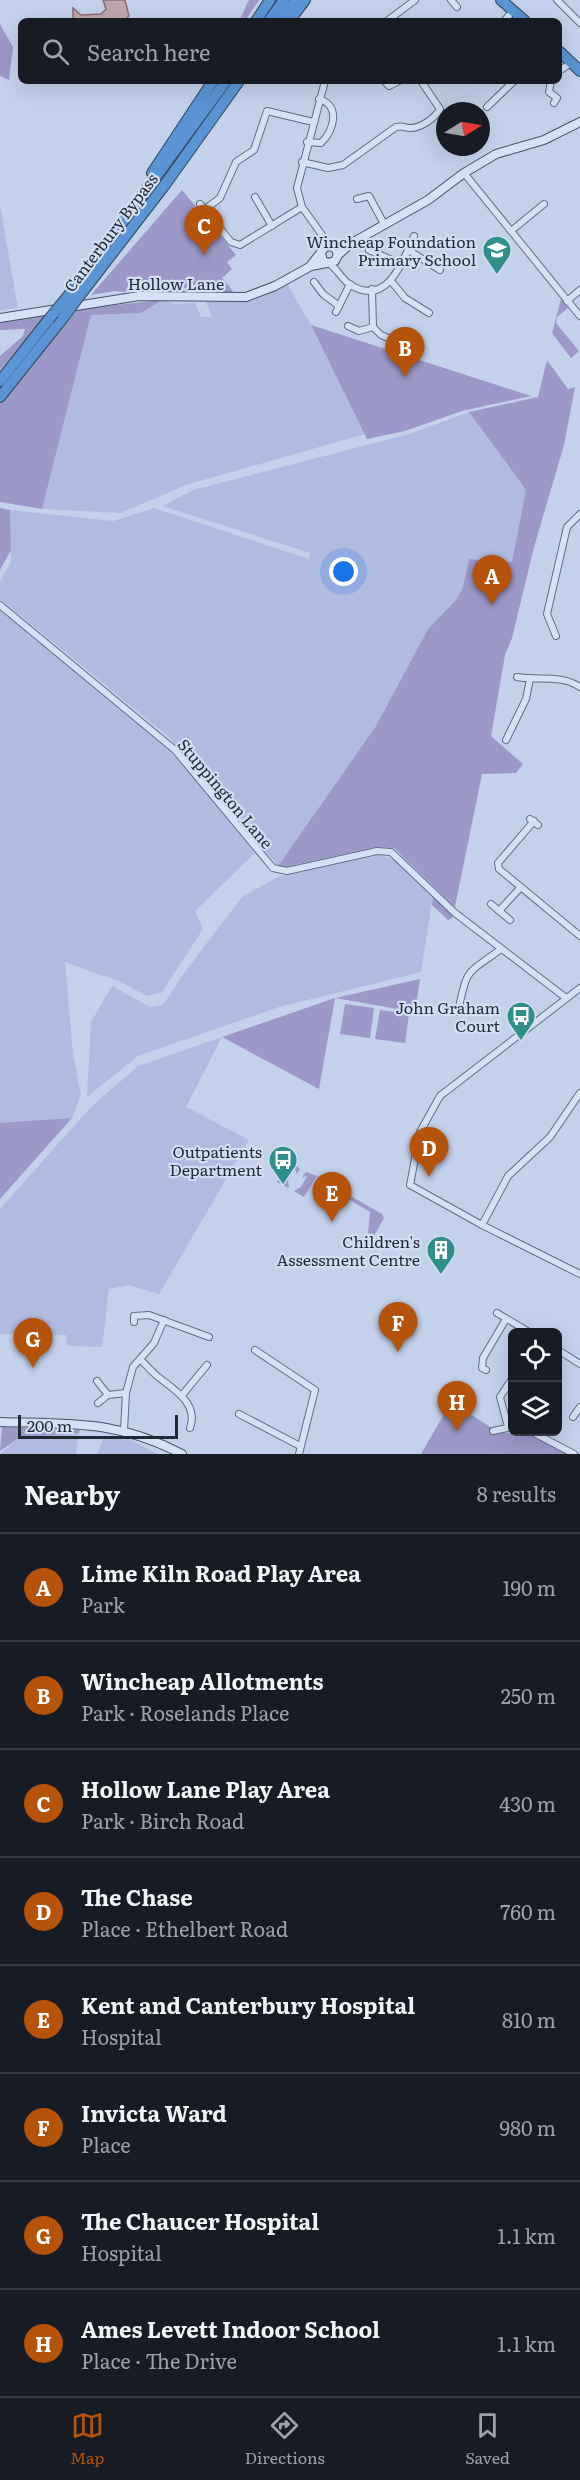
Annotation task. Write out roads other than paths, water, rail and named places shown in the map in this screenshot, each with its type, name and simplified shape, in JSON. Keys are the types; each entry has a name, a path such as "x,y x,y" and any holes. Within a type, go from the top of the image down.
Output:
{"highway":[{"path":"258,18 270,0"},
{"path":"271,18 284,0"},
{"path":"283,18 296,0"},
{"path":"291,18 306,0"},
{"path":"501,0 521,18"},
{"path":"562,54 580,71"},
{"path":"168,164 211,84"},
{"name":"Canterbury Bypass","path":"0,397 84,290 224,84"},
{"name":"Canterbury Bypass","path":"168,164 216,115 239,84"},
{"name":"Canterbury Bypass","path":"0,381 157,180"}],"street":[{"path":"391,18 414,0"},
{"path":"451,0 457,7"},
{"path":"557,0 580,22"},
{"path":"507,18 513,11"},
{"path":"562,68 571,63"},
{"path":"315,282 338,309 347,281 302,207 297,182 324,84"},
{"path":"302,162 337,167 350,162 396,127 402,125 415,128 421,125 440,109 423,84"},
{"path":"490,104 511,84"},
{"path":"550,84 549,92 556,98 554,103"},
{"path":"307,142 321,143 332,128 333,109 329,103 319,99"},
{"path":"204,210 219,198 236,162 254,150 267,111 313,122"},
{"name":"Hollow Lane","path":"0,318 139,296 246,297 275,286 311,266 330,251 350,244 428,200 464,173 496,154 544,140 580,122"},
{"path":"464,173 580,316"},
{"path":"357,199 369,196 384,224"},
{"path":"255,197 272,226"},
{"path":"200,204 231,242 237,244 302,207"},
{"path":"511,231 541,206"},
{"path":"330,251 328,263 347,281 372,290 391,282 414,236"},
{"path":"369,250 401,264"},
{"path":"408,250 440,270"},
{"name":"Hollow Lane","path":"311,266 328,263"},
{"path":"391,282 405,298 429,313"},
{"path":"372,290 374,327 381,334 400,343"},
{"path":"567,301 580,290"},
{"path":"348,326 359,330 374,327"},
{"path":"556,636 547,614 567,527 580,514"},
{"path":"574,519 580,526"},
{"name":"Stuppington Lane","path":"0,605 175,750 273,868 287,871 308,868 377,850 385,851 403,861 452,910 566,998"},
{"path":"517,677 530,679 555,677 580,687"},
{"path":"506,740 517,726 530,679"},
{"path":"534,822 498,863 501,872 580,936"},
{"path":"499,910 520,888"},
{"path":"491,904 510,920"},
{"path":"457,1008 463,987 472,969 501,949"},
{"path":"580,988 440,1096 420,1132 410,1185 482,1225 580,1274"},
{"path":"482,1225 508,1176 550,1137 580,1094"},
{"path":"497,1313 522,1328"},
{"path":"134,1322 134,1316 141,1314 209,1336"},
{"path":"486,1370 482,1368 483,1358 506,1319"},
{"path":"124,1430 126,1393 133,1367 154,1343 164,1320"},
{"path":"255,1350 315,1390 298,1454"},
{"path":"562,1353 580,1364"},
{"path":"141,1359 156,1375 183,1394 192,1421 190,1428"},
{"path":"183,1394 191,1386 197,1374 207,1365"},
{"path":"97,1381 108,1395"},
{"path":"508,1386 500,1397 508,1421"},
{"path":"98,1403 108,1395 126,1393"},
{"path":"573,1417 580,1407"},
{"path":"239,1414 300,1446"},
{"path":"0,1422 85,1424 124,1430 150,1438 182,1454"},
{"path":"494,1431 508,1428"},
{"path":"541,1436 574,1454"}],"place":[{"name":"Hollow Lane Play Area","path":"204,255"},
{"name":"Wincheap Foundation Primary School","path":"497,276"},
{"name":"Wincheap Allotments","path":"405,377"},
{"name":"Lime Kiln Road Play Area","path":"492,605"},
{"name":"John Graham Court","path":"521,1042"},
{"name":"The Chase","path":"429,1177"},
{"name":"Outpatients Department","path":"283,1186"},
{"name":"Kent and Canterbury Hospital","path":"332,1222"},
{"name":"Children's Assessment Centre","path":"441,1276"},
{"name":"Invicta Ward","path":"398,1352"},
{"name":"The Chaucer Hospital","path":"33,1368"},
{"name":"Ames Levett Indoor School","path":"457,1431"}]}
